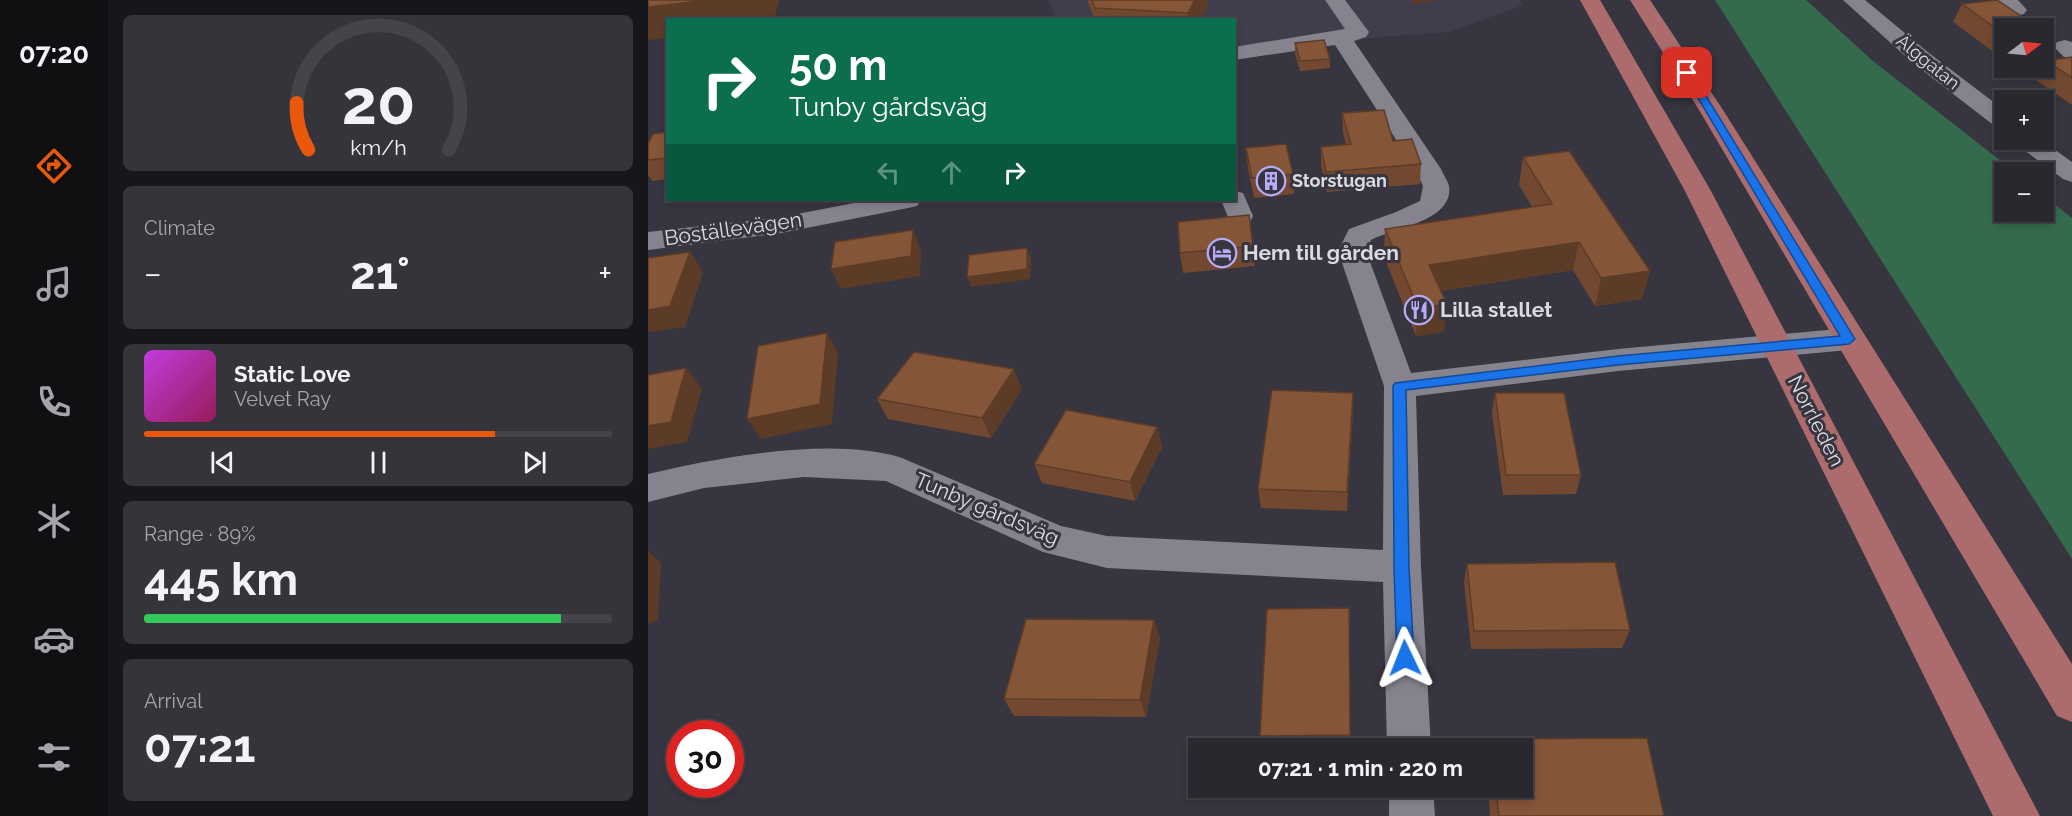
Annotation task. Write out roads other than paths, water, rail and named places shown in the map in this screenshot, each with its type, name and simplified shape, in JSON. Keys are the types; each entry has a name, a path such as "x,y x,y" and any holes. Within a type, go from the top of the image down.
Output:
{"main road":[{"name":"Norrleden","path":"1590,0 1698,191 2017,816"},
{"path":"1640,0 1711,110 2072,702"}],"street":[{"path":"1236,54 1341,38 1358,32 1335,0"},
{"name":"Älggatan","path":"1853,0 1921,58 1994,114"},
{"path":"1341,38 1428,169 1436,186 1432,205 1406,218 1373,228 1359,235 1352,251 1400,386 1402,567 1409,738"},
{"path":"2040,150 2072,174"},
{"name":"Boställevägen","path":"648,241 781,225 820,208 897,201"},
{"path":"1400,386 1618,360 1849,339"},
{"name":"Tunby gårdsväg","path":"648,488 704,474 804,463 890,468 1056,541 1107,552 1402,567"},
{"path":"1411,798 1412,816"}],"place":[{"name":"Storstugan","path":"1271,181"},
{"name":"Hem till gården","path":"1222,253"},
{"name":"Lilla stallet","path":"1419,310"}]}
